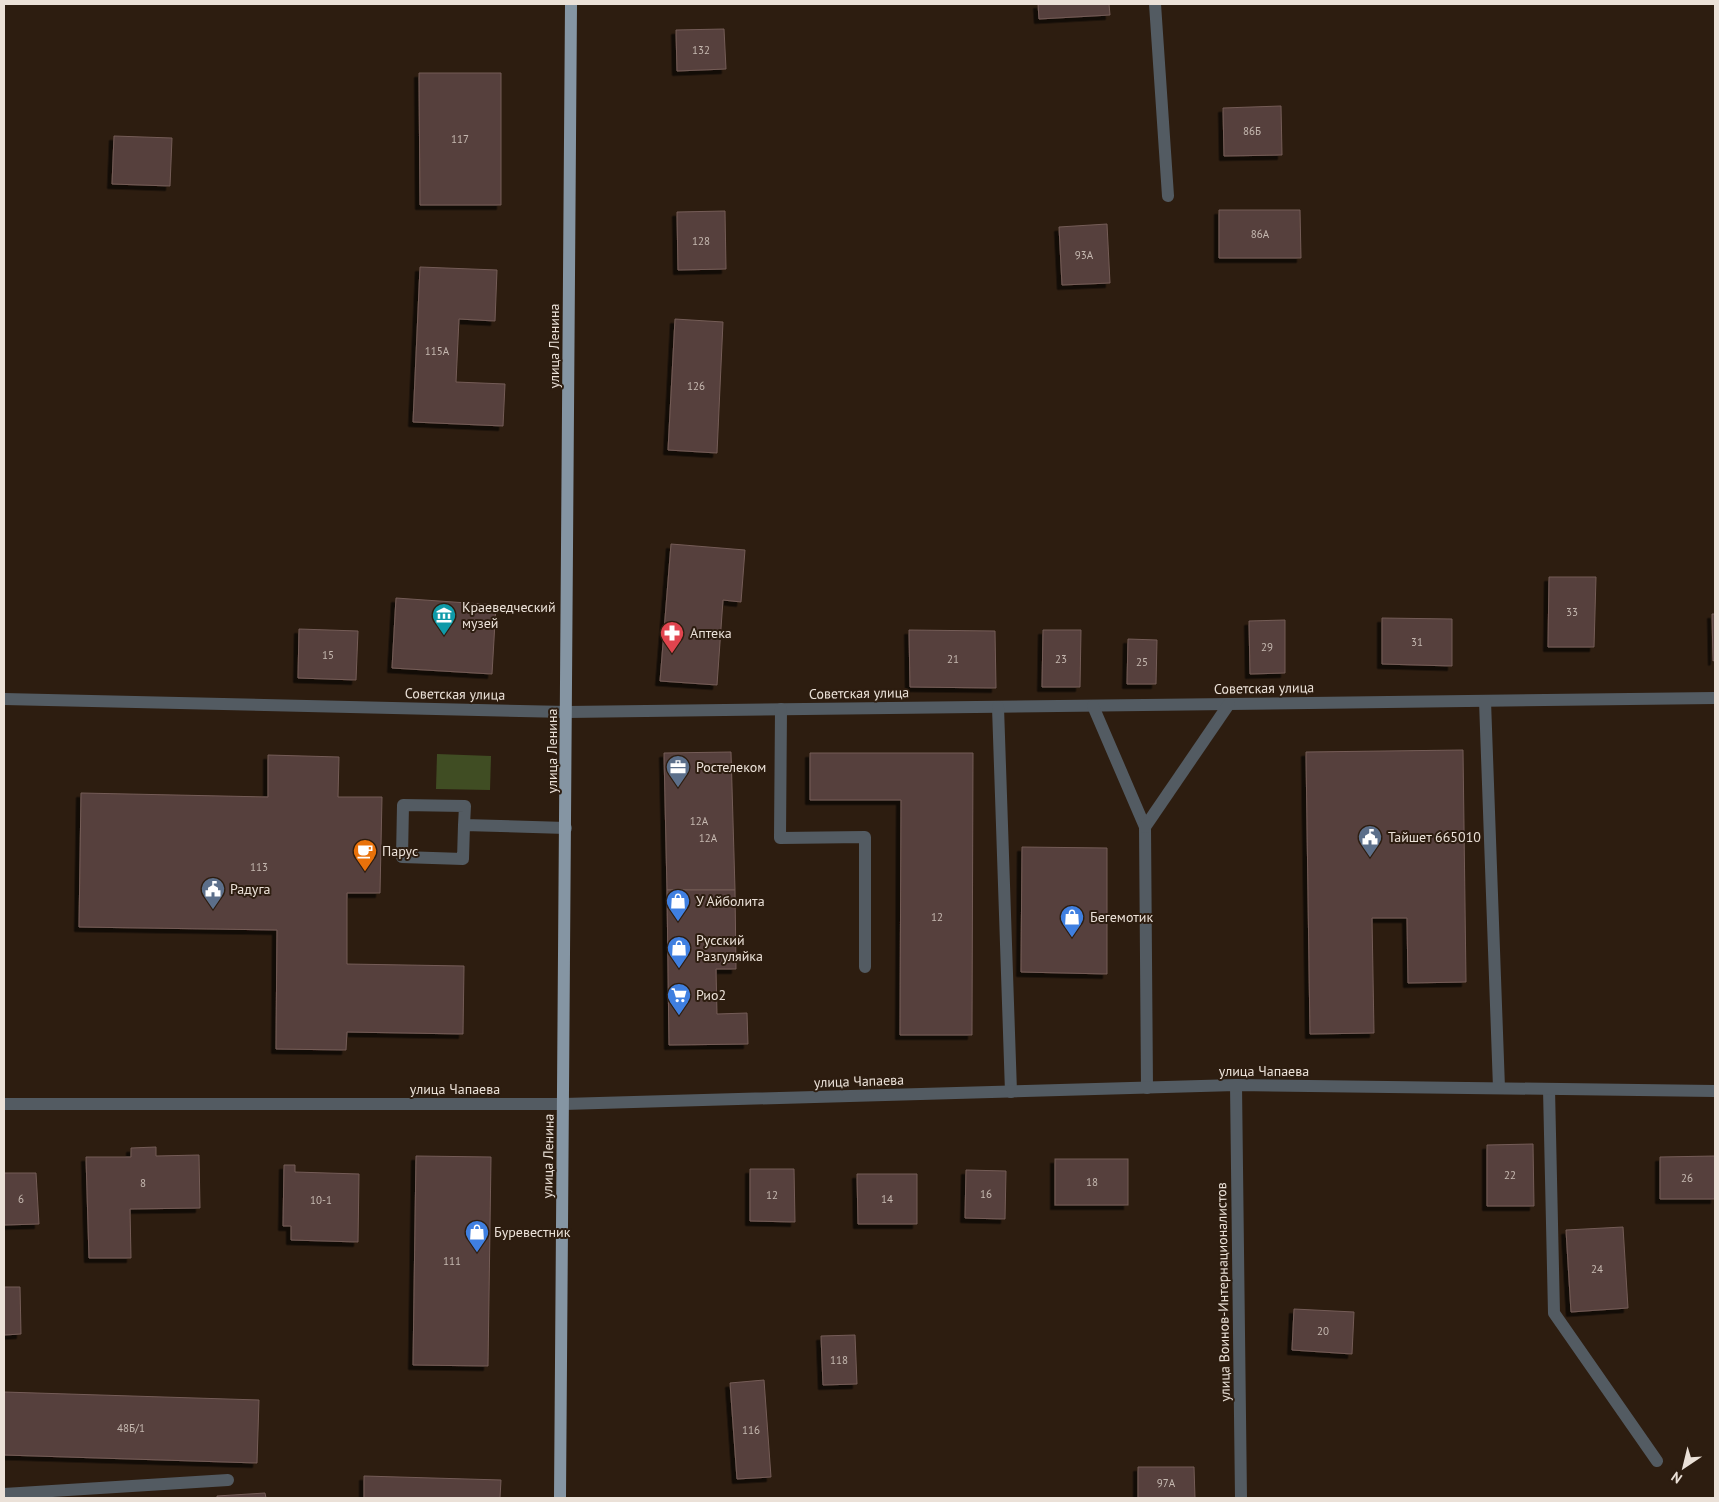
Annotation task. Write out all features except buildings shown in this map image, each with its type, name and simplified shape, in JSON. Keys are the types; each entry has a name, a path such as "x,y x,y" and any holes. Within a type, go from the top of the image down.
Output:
{"main road":[{"name":"улица Ленина","path":"560,1498 571,4"}],"street":[{"path":"1155,4 1168,196"},
{"name":"Советская улица","path":"4,698 567,712 1715,698"},
{"path":"1485,701 1499,1088"},
{"path":"1146,827 1229,704"},
{"path":"1093,706 1146,827 1147,1088"},
{"path":"998,707 1011,1092"},
{"path":"781,709 780,838 865,837 866,967"},
{"path":"403,805 465,806 464,825 463,860 402,857 403,805"},
{"path":"464,825 566,828"},
{"name":"улица Чапаева","path":"4,1104 564,1104 1236,1085 1715,1091"},
{"name":"улица Воинов-Интернационалистов","path":"1236,1085 1241,1498"},
{"path":"1549,1089 1554,1313 1657,1461"},
{"path":"4,1494 228,1480"}],"green space":[{"path":"437,754 491,756 490,790 436,789"}],"place":[{"name":"Краеведческий музей","path":"444,636"},
{"name":"Аптека","path":"672,654"},
{"name":"Ростелеком","path":"678,788"},
{"name":"Тайшет 665010","path":"1370,858"},
{"name":"Парус","path":"365,872"},
{"name":"Радуга","path":"213,910"},
{"name":"У Айболита","path":"678,922"},
{"name":"Бегемотик","path":"1072,938"},
{"name":"Русский Разгуляйка","path":"679,969"},
{"name":"Рио2","path":"679,1016"},
{"name":"Буревестник","path":"477,1253"}]}
